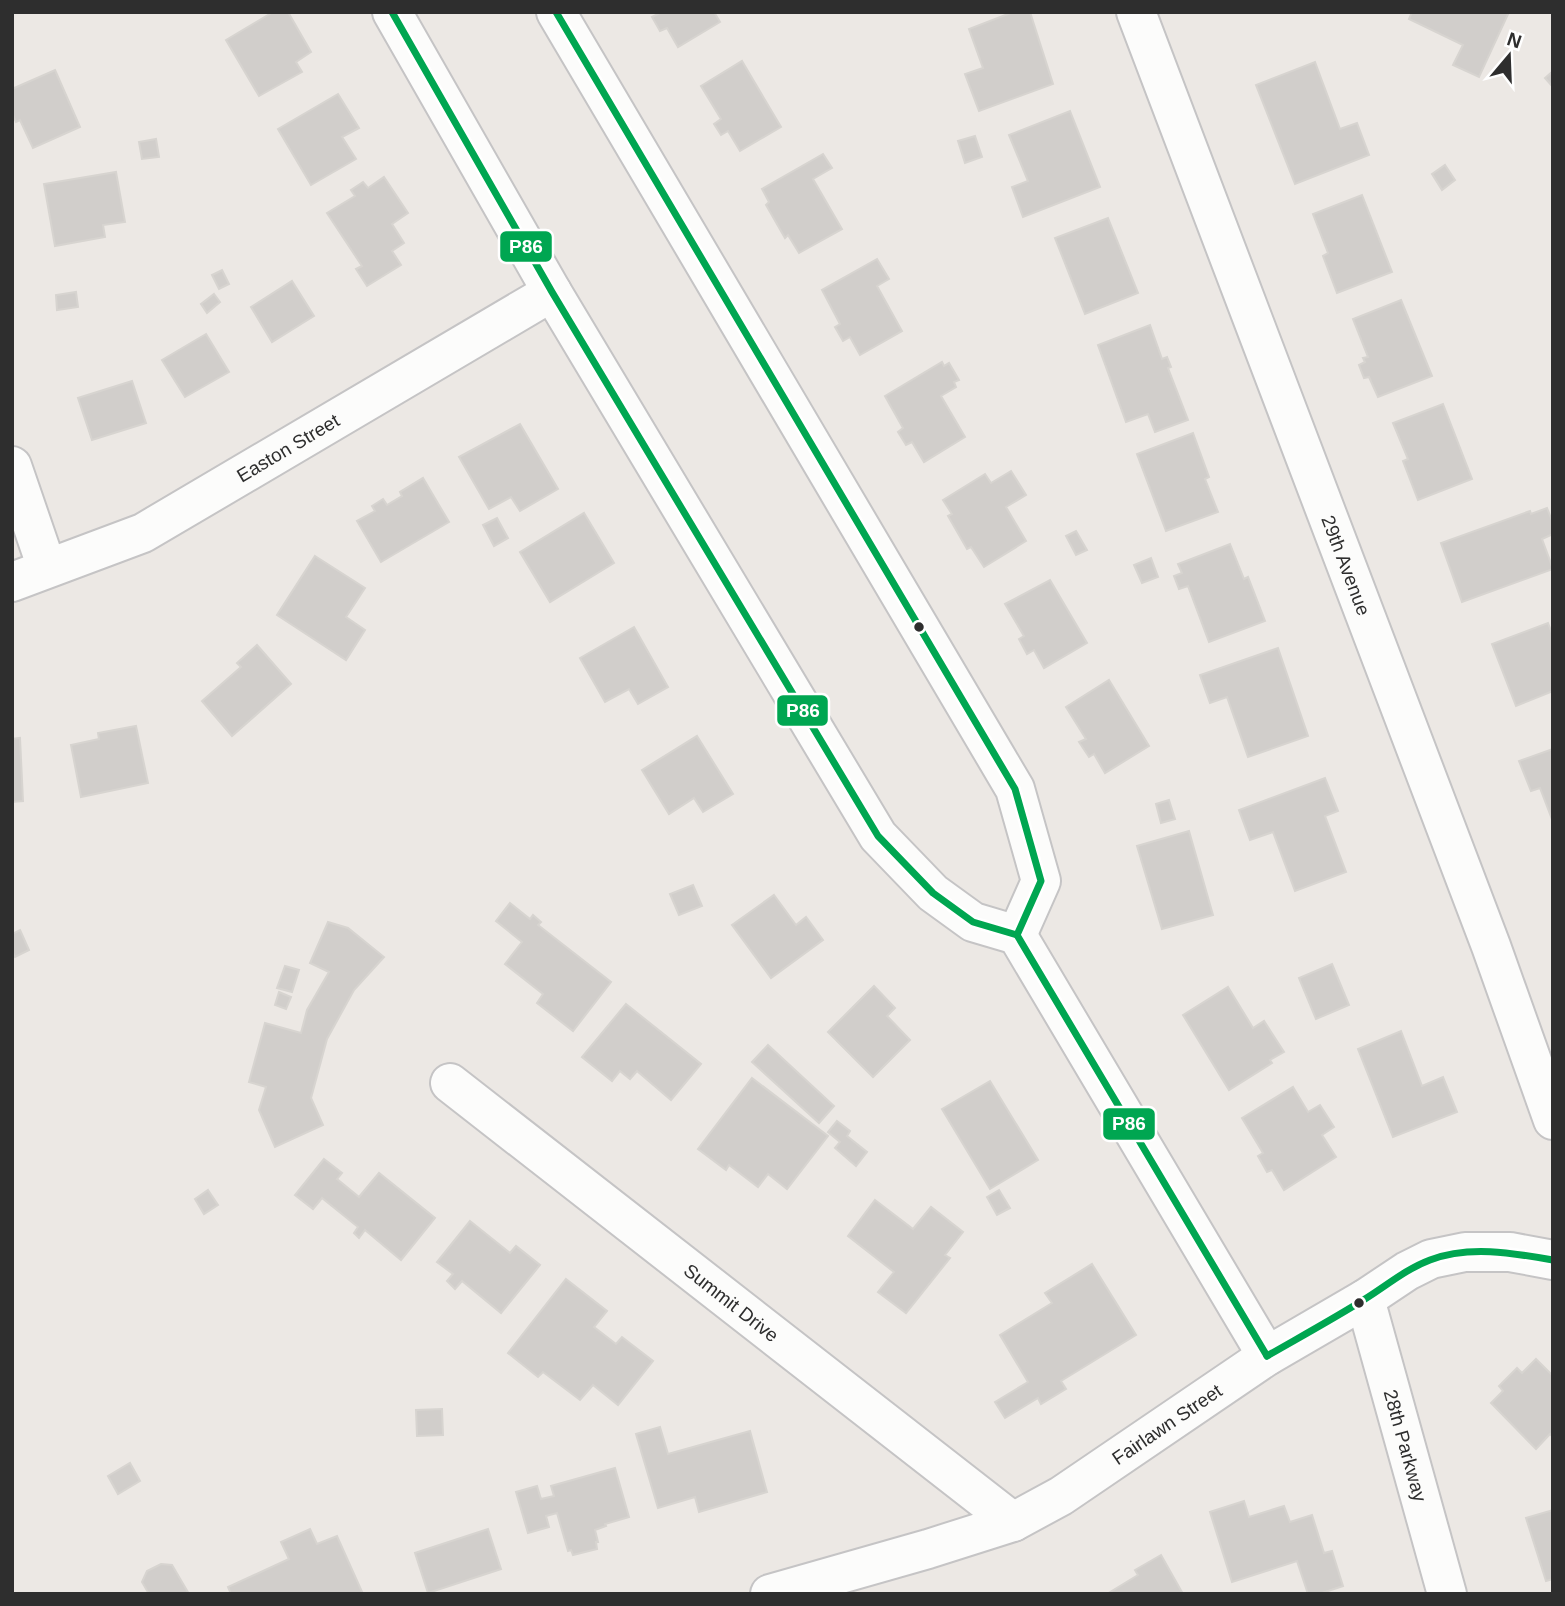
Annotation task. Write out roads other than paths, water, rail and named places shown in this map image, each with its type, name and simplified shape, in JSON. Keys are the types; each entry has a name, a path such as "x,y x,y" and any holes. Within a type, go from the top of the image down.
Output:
{"street":[{"path":"393,12 551,292 878,836 933,893 973,922 1017,935 1267,1356"},
{"path":"556,12 1015,789 1041,881 1017,935"},
{"name":"29th Avenue","path":"1136,12 1491,946 1553,1119"},
{"name":"Easton Street","path":"29,575 143,533 551,292"},
{"path":"12,466 29,575"},
{"name":"Summit Drive","path":"450,1083 1013,1522"},
{"name":"Fairlawn Street","path":"770,1594 1013,1522 1061,1496 1267,1356 1430,1259 1465,1252 1510,1252 1553,1260"},
{"name":"28th Parkway","path":"1365,1299 1447,1594"}]}
